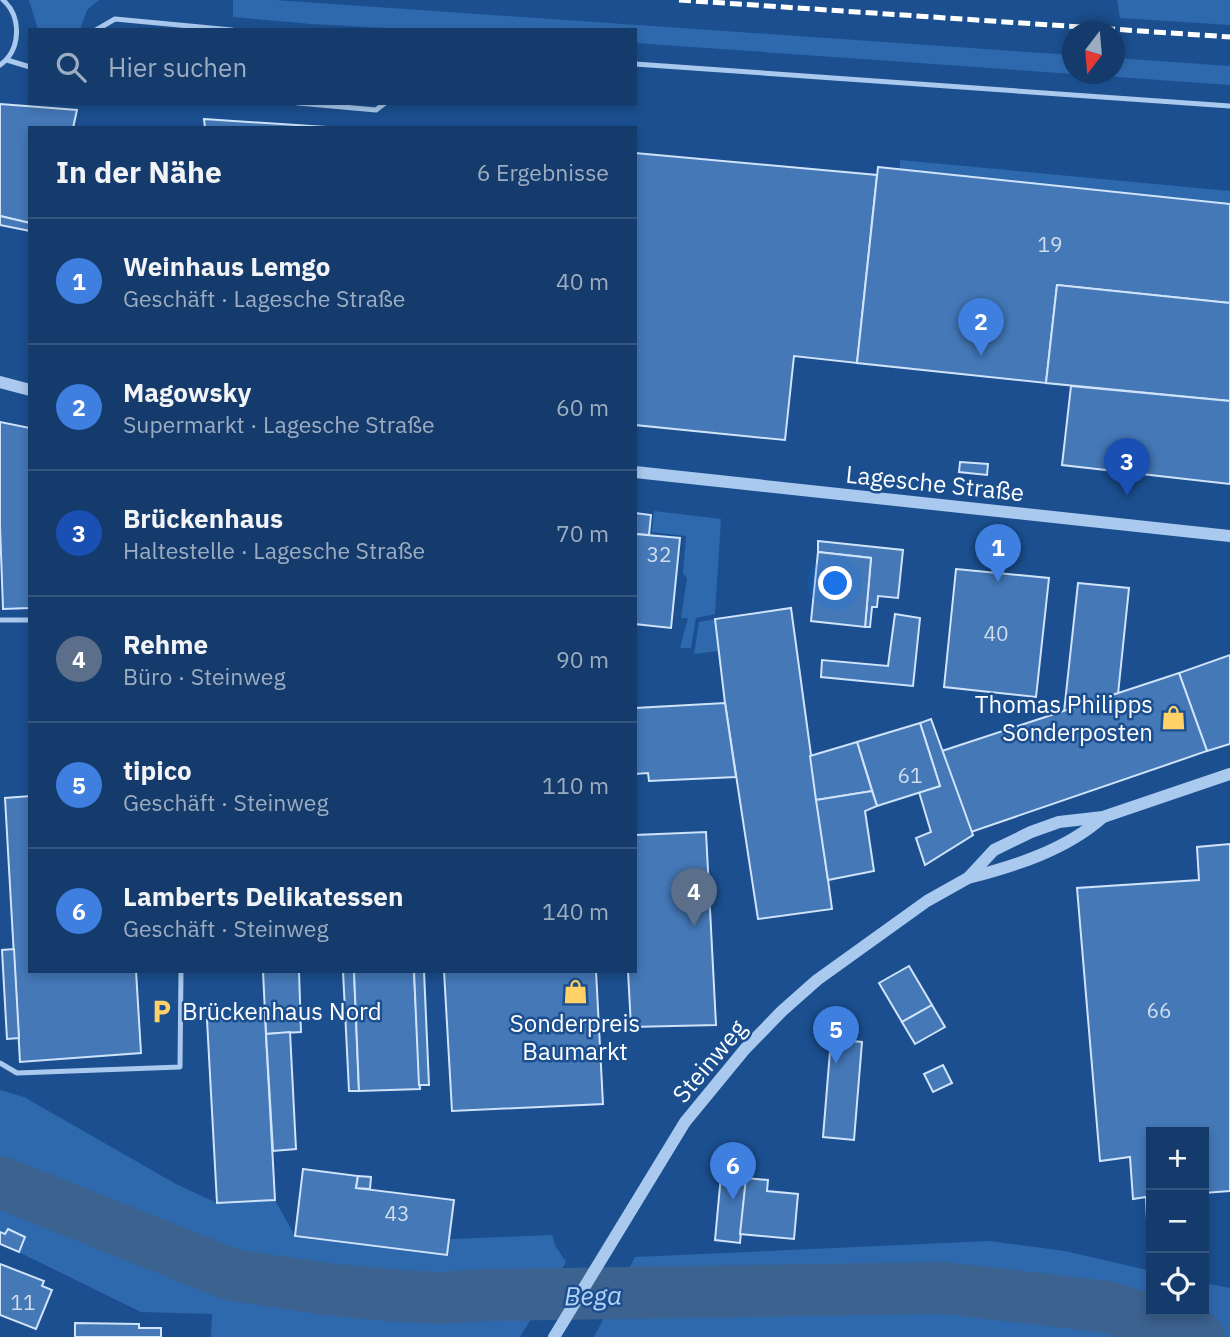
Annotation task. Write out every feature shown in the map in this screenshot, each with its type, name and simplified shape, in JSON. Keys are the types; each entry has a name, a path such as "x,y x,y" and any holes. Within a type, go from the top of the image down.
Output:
{"street":[{"path":"0,382 28,389"},
{"name":"Lagesche Straße","path":"637,472 1230,536"},
{"name":"Steinweg","path":"968,878 995,850 1031,832 1059,822 1103,817 1230,774"},
{"name":"Steinweg","path":"554,1337 685,1122 745,1049 782,1010 862,946 927,901 968,878 1010,867 1084,834 1103,817"}],"lane":[{"path":"0,65 7,60 16,43 17,23 12,8 3,0"},
{"path":"99,28 115,19 211,28"},
{"path":"7,60 28,66"},
{"path":"637,64 1230,106"},
{"path":"320,105 376,110 382,105"},
{"path":"0,620 28,620"},
{"path":"0,1063 17,1073 180,1067 181,973"}],"shaded area":[{"path":"29,0 99,0 87,10 81,28 37,28"},
{"path":"233,0 275,0 1062,54 1062,73 637,43 637,28 386,28 233,17"},
{"path":"1117,0 1230,0 1230,25 1120,18"},
{"path":"1125,59 1230,66 1230,85 1125,78"},
{"path":"900,160 1230,191 1230,204 900,170"},
{"path":"654,511 721,519 715,614 696,618 691,648 680,648 688,618 681,618 687,578 683,573 686,536 652,532"},
{"path":"715,619 719,651 694,654 699,622"},
{"path":"0,1090 24,1097 176,1184 217,1203 275,1200 295,1236 447,1255 449,1239 552,1235 566,1262 520,1337 211,1337 212,1314 141,1312 0,1243"},
{"path":"989,1241 1065,1251 1146,1270 1146,1316 1209,1316 1209,1284 1230,1288 1230,1337 594,1337 635,1257"}],"building":[{"path":"0,104 77,110 73,126 28,126 28,223 0,216"},
{"path":"204,119 311,126 205,126"},
{"path":"637,153 877,175 857,363 794,356 785,440 637,425"},
{"path":"878,167 1230,204 1230,303 1057,285 1046,383 857,363"},
{"path":"0,216 28,223 28,231 0,225"},
{"path":"1057,285 1230,303 1230,401 1046,383"},
{"path":"1071,386 1230,401 1230,484 1062,465"},
{"path":"0,422 28,428 28,608 3,609"},
{"path":"960,462 988,464 987,475 959,472"},
{"path":"637,513 651,515 649,535 637,534"},
{"path":"637,534 680,538 671,628 637,624"},
{"path":"818,541 903,550 898,598 878,596 877,607 872,607 870,627 865,627 871,558 818,552"},
{"path":"818,552 871,558 865,627 811,621"},
{"path":"956,569 1049,578 1036,697 944,687"},
{"path":"1078,583 1129,588 1118,694 1064,712"},
{"path":"791,608 832,909 758,919 715,619"},
{"path":"895,614 920,618 913,686 821,677 822,660 888,666"},
{"path":"1230,655 1230,744 1207,751 1179,673"},
{"path":"1179,673 1207,751 971,832 942,751"},
{"path":"725,703 736,777 649,781 648,773 637,774 637,708"},
{"path":"931,719 973,835 925,865 916,838 931,832 919,792 940,786 920,723"},
{"path":"920,723 940,786 877,806 857,742"},
{"path":"857,742 872,791 816,800 810,756"},
{"path":"872,791 877,806 865,811 874,871 828,880 816,800"},
{"path":"28,796 28,973 136,973 141,1053 20,1062 5,798"},
{"path":"706,832 716,1025 631,1027 628,973 637,973 637,835"},
{"path":"1230,844 1230,1191 1209,1193 1209,1127 1146,1127 1146,1197 1133,1199 1130,1157 1100,1161 1077,888 1199,880 1197,847"},
{"path":"14,949 19,1038 7,1039 2,950"},
{"path":"909,966 932,1005 902,1022 879,983"},
{"path":"263,973 299,973 301,1032 266,1034"},
{"path":"343,973 354,973 359,1091 349,1091"},
{"path":"354,973 414,973 420,1089 359,1091"},
{"path":"414,973 424,973 429,1085 419,1085"},
{"path":"444,973 596,973 603,1104 452,1111"},
{"path":"932,1005 945,1027 915,1044 902,1022"},
{"path":"265,1017 275,1200 217,1203 207,1020"},
{"path":"290,1032 296,1149 273,1151 266,1034"},
{"path":"831,1039 862,1042 854,1140 823,1137"},
{"path":"943,1065 952,1083 933,1092 924,1074"},
{"path":"303,1169 358,1176 356,1188 454,1200 447,1255 295,1236"},
{"path":"721,1175 746,1178 740,1243 715,1240"},
{"path":"358,1176 371,1177 370,1189 356,1188"},
{"path":"746,1178 768,1180 767,1191 798,1194 794,1239 740,1234"},
{"path":"8,1229 25,1237 19,1252 0,1244 0,1232 5,1234"},
{"path":"0,1264 44,1281 42,1286 52,1290 36,1329 0,1315"},
{"path":"75,1323 139,1324 139,1328 161,1328 161,1337 75,1337"}],"waterway":[{"name":"Bega","path":"0,1182 232,1275 326,1289 440,1298 484,1295 945,1288 1108,1307 1199,1337"}],"railway":[{"path":"679,0 1230,37"}],"place":[{"name":"Magowsky","path":"981,356"},
{"name":"Brückenhaus","path":"1127,496"},
{"name":"Weinhaus Lemgo","path":"998,582"},
{"name":"Thomas Philipps Sonderposten","path":"1173,718"},
{"name":"Rehme","path":"694,926"},
{"name":"Sonderpreis Baumarkt","path":"575,992"},
{"name":"Brückenhaus Nord","path":"162,1011"},
{"name":"tipico","path":"836,1064"},
{"name":"Lamberts Delikatessen","path":"733,1200"}]}
